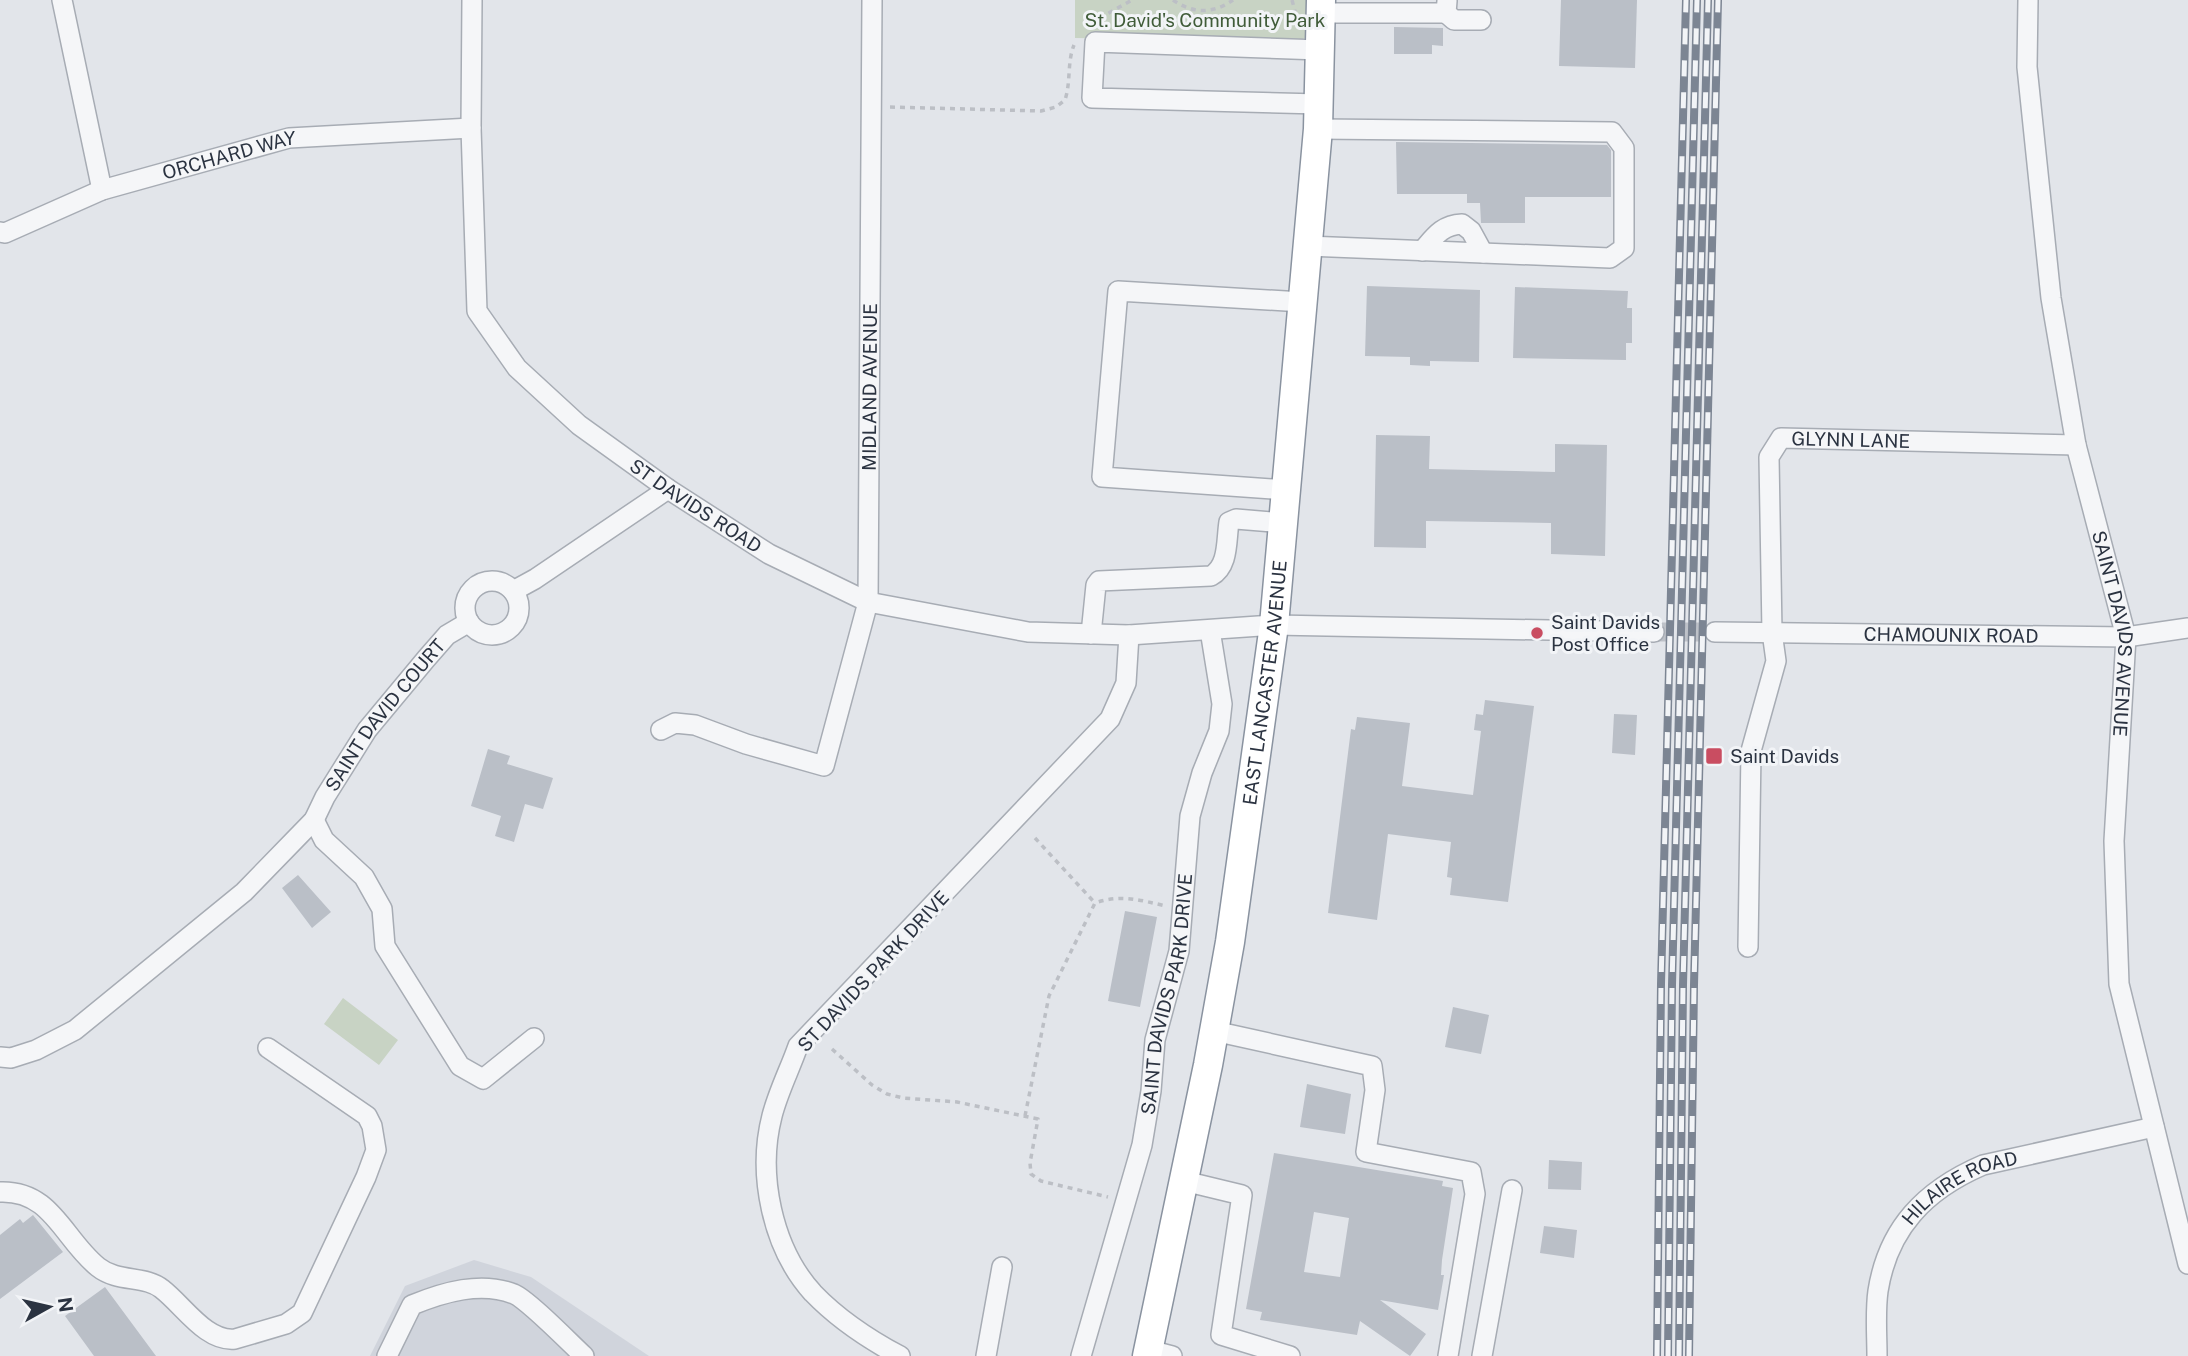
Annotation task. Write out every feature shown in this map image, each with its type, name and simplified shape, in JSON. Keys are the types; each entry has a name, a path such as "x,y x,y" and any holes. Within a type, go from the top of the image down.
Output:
{"highway":[{"name":"EAST LANCASTER AVENUE","path":"1156,1354 1184,1181 1230,942 1274,625 1318,116 1321,6"}],"street":[{"path":"62,0 102,190"},
{"name":"ST DAVIDS ROAD","path":"472,0 471,128 477,310 517,368 579,425 668,489 769,554 868,602 1028,632 1129,635 1274,625"},
{"name":"MIDLAND AVENUE","path":"661,730 675,723 695,725 746,744 824,766 868,602 872,0"},
{"name":"SAINT DAVIDS AVENUE","path":"2028,0 2027,67 2050,298 2076,445 2126,637 2114,841 2119,984 2188,1264"},
{"path":"1321,6 1446,6 1454,20 1481,20"},
{"path":"1307,246 1610,258 1624,247 1624,148 1612,132 1318,116 1092,98 1095,42 1320,50"},
{"name":"ORCHARD WAY","path":"2,234 102,190 289,138 471,128"},
{"path":"1422,251 1436,235 1450,225 1462,224 1471,231 1483,253"},
{"path":"1286,490 1102,477 1118,291 1301,302"},
{"name":"GLYNN LANE","path":"1772,632 1769,457 1781,438 2076,445"},
{"path":"513,591 668,489"},
{"path":"1091,634 1096,586 1099,581 1211,576 1223,565 1229,522 1236,519 1283,523"},
{"path":"495,581 513,591 519,608 518,616 508,630 495,635 485,634 468,622 465,602 475,586 495,581"},
{"name":"SAINT DAVID COURT","path":"0,1057 11,1058 36,1050 75,1030 244,892 314,820 325,797 367,730 447,635 468,622"},
{"path":"1274,625 1654,632"},
{"name":"CHAMOUNIX ROAD","path":"1715,632 2126,637 2188,628"},
{"name":"SAINT DAVIDS PARK DRIVE","path":"1081,1356 1142,1145 1151,1091 1155,1040 1179,951 1190,816 1202,773 1219,731 1222,704 1210,631"},
{"path":"1748,947 1751,751 1776,661 1772,632"},
{"name":"ST DAVIDS PARK DRIVE","path":"900,1356 864,1337 813,1292 788,1256 774,1213 766,1172 772,1116 798,1046 1110,719 1126,683 1129,635"},
{"path":"314,820 324,840 364,877 382,909 385,946 460,1066 483,1079 534,1038"},
{"path":"1214,1031 1372,1066 1374,1090 1366,1152 1471,1172 1475,1194 1448,1356"},
{"path":"0,1192 18,1192 35,1199 104,1272 160,1287 211,1335 226,1340 235,1339 286,1324 302,1313 307,1304 376,1150 372,1126 367,1116 268,1048"},
{"name":"HILAIRE ROAD","path":"1877,1356 1878,1294 1884,1262 1894,1238 1911,1215 1933,1193 1959,1175 1983,1165 2154,1127"},
{"path":"1184,1181 1242,1195 1221,1335 1290,1356"},
{"path":"1482,1356 1512,1190"},
{"path":"986,1356 1002,1267"},
{"path":"387,1356 412,1305 443,1292 490,1288 517,1295 584,1356"}],"path":[{"path":"1114,8 1117,0"},
{"path":"1082,29 1114,8 1132,0"},
{"path":"1173,0 1184,8 1204,12 1221,8 1233,0"},
{"path":"871,106 1041,111 1049,109 1065,100 1071,53 1076,41"},
{"path":"1035,838 1095,903"},
{"path":"1025,1116 1049,996 1095,903 1109,898 1125,897 1172,908"},
{"path":"832,1049 872,1085 887,1094 903,1098 957,1102 1038,1119 1030,1163 1031,1174 1041,1181 1115,1198"}],"shaded area":[{"path":"474,1260 531,1277 649,1356 370,1356 405,1286"}],"green space":[{"name":"St. David's Community Park","path":"1075,0 1321,0 1321,30 1297,42 1075,38"},
{"path":"343,998 398,1040 379,1065 324,1024"}],"building":[{"path":"1561,0 1637,0 1635,68 1559,66"},
{"path":"1394,27 1443,28 1443,46 1432,45 1432,54 1394,54"},
{"path":"1396,142 1607,145 1611,150 1611,197 1525,197 1525,223 1481,223 1480,203 1467,203 1467,194 1397,194"},
{"path":"1367,286 1480,290 1479,362 1430,361 1430,366 1410,365 1410,357 1365,356"},
{"path":"1515,287 1628,291 1627,308 1632,308 1632,343 1626,343 1626,360 1513,358"},
{"path":"1376,435 1430,436 1429,469 1555,472 1555,444 1607,445 1605,556 1551,554 1551,523 1426,521 1426,548 1374,547"},
{"path":"1485,700 1534,706 1508,902 1450,895 1452,878 1447,877 1451,842 1388,834 1377,920 1328,913 1351,729 1355,730 1357,717 1410,723 1402,786 1473,795 1481,731 1474,730 1476,714 1483,715"},
{"path":"1614,714 1637,715 1635,755 1612,753"},
{"path":"488,749 510,756 507,764 553,778 543,809 525,804 514,842 495,836 501,816 471,806"},
{"path":"298,875 331,912 312,928 282,888"},
{"path":"1125,911 1157,917 1140,1007 1108,1001"},
{"path":"1453,1007 1489,1015 1481,1054 1445,1047"},
{"path":"1307,1084 1351,1094 1345,1134 1300,1127"},
{"path":"1274,1153 1443,1181 1442,1186 1453,1188 1442,1260 1441,1275 1444,1275 1438,1310 1380,1300 1426,1334 1410,1356 1360,1321 1357,1335 1260,1320 1262,1312 1246,1309","holes":["1314,1212 1349,1218 1340,1277 1304,1272"]},
{"path":"1549,1160 1582,1162 1581,1190 1548,1189"},
{"path":"33,1215 63,1252 0,1299 0,1235 20,1219 23,1223"},
{"path":"1544,1226 1577,1230 1574,1258 1540,1253"},
{"path":"105,1287 156,1356 94,1356 65,1316"}],"tunnel":[{"path":"1654,632 1715,632"}],"railway":[{"path":"1657,1356 1661,984 1686,0"},
{"path":"1668,1356 1672,985 1697,0"},
{"path":"1679,1356 1683,985 1708,0"},
{"path":"1689,1356 1694,985 1718,0"}],"place":[{"name":"Saint Davids Post Office","path":"1537,633"},
{"name":"Saint Davids","path":"1714,756"}]}
